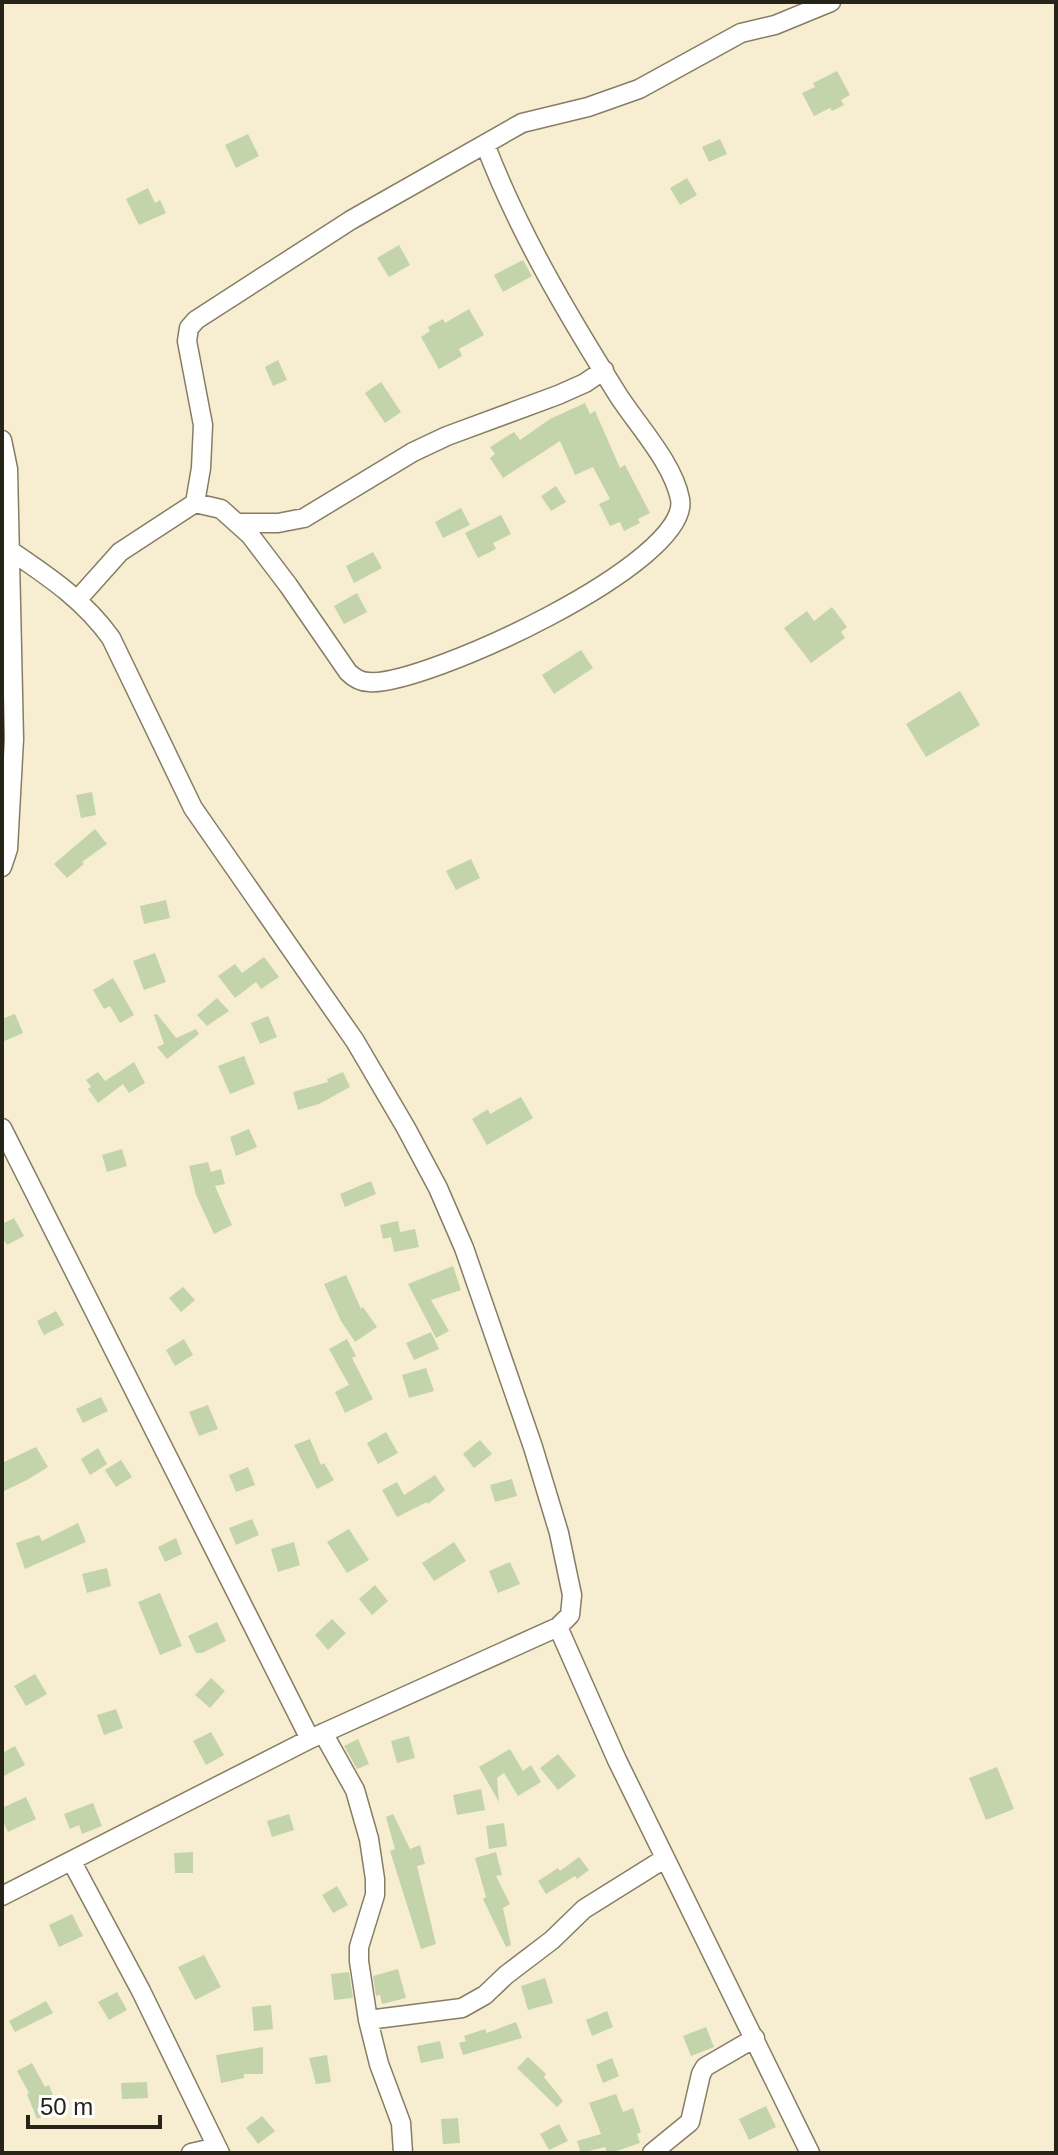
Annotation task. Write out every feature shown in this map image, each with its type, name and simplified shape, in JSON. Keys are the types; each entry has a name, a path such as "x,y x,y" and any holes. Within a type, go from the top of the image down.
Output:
{"street":[{"path":"195,503 203,425 187,341 191,324 351,220 522,123 588,107 639,89 741,33 775,25 831,2"},
{"path":"78,599 120,552 195,503 221,509 239,523 288,585 348,672 356,679 369,682 389,681 425,670 518,632 594,591 659,544 677,520 680,498 672,478 525,238 485,144"},
{"path":"239,523 278,523 304,518 413,452 447,436 558,395 604,370"},
{"path":"2,440 8,469 14,739 12,810 8,849 2,867"},
{"path":"2,1896 317,1736 558,1627 570,1615 572,1595 559,1533 533,1447 468,1261 438,1188 406,1128 355,1041 193,808 111,638 78,599 11,551"},
{"path":"2,1128 317,1736 355,1790 373,1861 375,1895 359,1953 368,2020 379,2064 399,2112 403,2153"},
{"path":"558,1627 664,1859 810,2153"},
{"path":"368,2020 462,2008 477,2002 552,1940 584,1909 664,1859"},
{"path":"72,1862 141,1991 219,2150 191,2153"},
{"path":"652,2153 690,2122 705,2067 755,2038"}],"building":[{"path":"837,71 850,95 841,100 844,105 814,116 802,93 815,87 813,83"},
{"path":"248,134 259,156 236,168 225,145"},
{"path":"720,139 727,154 709,162 702,147"},
{"path":"687,178 697,195 680,205 670,188"},
{"path":"148,188 155,203 160,200 166,213 139,225 126,199"},
{"path":"399,245 410,265 389,277 377,258"},
{"path":"523,260 532,276 503,292 494,275"},
{"path":"469,309 484,335 459,349 462,356 439,369 421,337 430,331 428,327 443,319 445,323"},
{"path":"278,360 287,380 273,386 265,367"},
{"path":"381,382 401,412 385,423 365,393"},
{"path":"585,403 590,414 595,411 620,468 625,465 650,513 638,519 640,523 624,531 620,522 610,526 599,504 610,499 593,467 575,475 560,441 503,478 490,458 495,454 490,447 514,432 520,440 550,419"},
{"path":"556,486 566,502 551,511 541,496"},
{"path":"461,508 470,525 443,538 435,522"},
{"path":"501,515 511,534 493,543 496,549 478,558 465,533"},
{"path":"373,552 382,568 354,583 346,566"},
{"path":"357,593 367,612 344,624 334,606"},
{"path":"832,607 847,627 841,632 845,638 811,663 784,628 807,611 814,621"},
{"path":"581,650 593,668 554,694 542,675"},
{"path":"960,691 980,725 926,757 906,724"},
{"path":"92,792 96,815 81,818 76,795"},
{"path":"95,829 107,844 82,862 84,864 67,878 54,864"},
{"path":"471,859 480,878 456,890 446,871"},
{"path":"166,900 170,918 144,924 140,906"},
{"path":"155,953 166,982 144,990 133,961"},
{"path":"264,957 279,977 261,989 256,982 235,998 218,976 235,964 242,973"},
{"path":"113,978 134,1015 120,1023 110,1006 104,1009 93,990"},
{"path":"217,998 229,1011 207,1026 197,1015"},
{"path":"15,1014 23,1033 2,1042 2,1019"},
{"path":"157,1014 176,1038 196,1029 199,1034 167,1059 157,1047 164,1044 154,1015"},
{"path":"268,1016 277,1037 260,1044 251,1023"},
{"path":"244,1056 255,1084 230,1094 218,1066"},
{"path":"134,1062 145,1083 129,1093 123,1084 98,1103 86,1080 98,1072 105,1081"},
{"path":"343,1072 350,1087 319,1104 298,1110 293,1092 328,1082 327,1079"},
{"path":"521,1097 533,1118 487,1145 472,1119 488,1109 490,1114"},
{"path":"249,1129 257,1147 236,1156 230,1137"},
{"path":"122,1149 127,1166 107,1172 102,1155"},
{"path":"208,1162 211,1172 221,1169 225,1184 215,1186 232,1225 214,1234 196,1195 189,1166"},
{"path":"371,1181 376,1194 345,1207 340,1194"},
{"path":"14,1218 24,1236 7,1245 2,1237 2,1224"},
{"path":"398,1221 400,1232 415,1229 419,1247 394,1252 391,1237 383,1239 380,1225"},
{"path":"453,1266 461,1290 431,1300 449,1331 436,1338 408,1284"},
{"path":"346,1275 361,1309 363,1307 377,1327 355,1342 341,1321 324,1284"},
{"path":"183,1287 195,1300 181,1312 169,1298"},
{"path":"56,1311 64,1325 44,1335 37,1321"},
{"path":"431,1332 439,1349 414,1360 406,1343"},
{"path":"184,1339 193,1355 175,1366 166,1350"},
{"path":"347,1339 356,1356 352,1358 373,1399 345,1413 335,1392 349,1385 329,1349"},
{"path":"426,1368 434,1391 409,1398 402,1375"},
{"path":"101,1397 108,1411 83,1423 76,1409"},
{"path":"208,1405 218,1429 199,1436 189,1412"},
{"path":"386,1432 398,1453 378,1464 367,1443"},
{"path":"310,1439 321,1465 324,1463 334,1480 317,1489 294,1445"},
{"path":"480,1440 492,1454 474,1468 463,1454"},
{"path":"36,1447 48,1467 2,1492 2,1463"},
{"path":"98,1448 107,1464 90,1475 81,1459"},
{"path":"121,1460 132,1477 116,1487 105,1470"},
{"path":"248,1467 255,1485 236,1492 229,1475"},
{"path":"435,1475 445,1490 428,1504 397,1517 382,1490 397,1482 404,1495"},
{"path":"512,1479 517,1496 495,1502 490,1485"},
{"path":"252,1519 259,1535 236,1545 229,1528"},
{"path":"78,1523 86,1542 25,1569 16,1543 39,1535 42,1541"},
{"path":"349,1529 369,1560 347,1573 327,1542"},
{"path":"176,1538 182,1554 165,1562 158,1547"},
{"path":"294,1542 300,1565 278,1572 271,1549"},
{"path":"454,1542 466,1561 434,1581 422,1563"},
{"path":"510,1562 520,1584 498,1593 489,1571"},
{"path":"107,1568 111,1586 87,1593 82,1574"},
{"path":"375,1585 388,1601 372,1615 359,1599"},
{"path":"160,1593 182,1646 160,1655 138,1602"},
{"path":"332,1619 346,1633 328,1650 315,1635"},
{"path":"217,1622 226,1641 196,1653 188,1636"},
{"path":"35,1674 47,1694 26,1706 14,1686"},
{"path":"211,1678 225,1691 210,1708 195,1695"},
{"path":"116,1709 123,1728 104,1735 97,1715"},
{"path":"211,1732 224,1755 206,1765 193,1741"},
{"path":"409,1736 415,1758 397,1763 391,1741"},
{"path":"358,1739 369,1764 357,1769 344,1746"},
{"path":"15,1746 25,1765 2,1777 2,1753"},
{"path":"510,1749 523,1771 531,1765 541,1782 518,1796 504,1773 497,1778 499,1802 479,1767"},
{"path":"558,1754 576,1776 558,1790 540,1768"},
{"path":"997,1767 1014,1809 986,1820 969,1778"},
{"path":"481,1789 485,1810 457,1815 453,1795"},
{"path":"26,1797 36,1819 8,1832 2,1819 2,1808"},
{"path":"93,1803 102,1826 82,1834 79,1825 70,1829 64,1814"},
{"path":"289,1814 294,1830 272,1837 267,1821"},
{"path":"393,1814 410,1849 420,1845 425,1864 417,1866 436,1944 421,1949 390,1851 395,1849 386,1817"},
{"path":"504,1823 507,1846 489,1849 486,1826"},
{"path":"193,1852 193,1873 175,1873 174,1853"},
{"path":"496,1852 502,1875 496,1876 510,1904 503,1908 511,1945 506,1947 483,1899 486,1897 475,1858"},
{"path":"579,1857 589,1870 546,1894 538,1881 558,1868 560,1871"},
{"path":"337,1886 348,1905 333,1913 322,1895"},
{"path":"72,1914 83,1936 59,1947 49,1925"},
{"path":"204,1955 221,1987 195,2000 178,1967"},
{"path":"398,1969 406,1998 382,2004 380,1995 376,1996 373,1976"},
{"path":"349,1972 353,1998 334,2000 331,1974"},
{"path":"545,1978 553,2003 528,2010 521,1986"},
{"path":"117,1992 127,2010 109,2020 98,2002"},
{"path":"46,2001 53,2013 15,2032 9,2021"},
{"path":"271,2005 273,2029 254,2031 252,2007"},
{"path":"607,2011 613,2027 592,2036 586,2020"},
{"path":"516,2022 522,2038 463,2055 459,2043 466,2041 464,2036 485,2029 487,2033"},
{"path":"706,2027 714,2047 691,2056 683,2036"},
{"path":"440,2041 444,2058 421,2063 417,2046"},
{"path":"263,2047 263,2074 244,2074 244,2078 221,2083 216,2055"},
{"path":"327,2055 331,2082 316,2084 309,2058"},
{"path":"528,2057 546,2074 544,2077 563,2101 557,2107 517,2068"},
{"path":"612,2058 619,2076 603,2083 596,2065"},
{"path":"32,2063 45,2087 49,2085 59,2110 37,2119 29,2093 17,2071"},
{"path":"147,2082 148,2098 122,2099 121,2083"},
{"path":"616,2094 623,2112 633,2108 641,2132 637,2134 640,2143 611,2153 607,2153 605,2147 581,2153 577,2141 601,2134 589,2103"},
{"path":"766,2106 776,2127 749,2140 739,2119"},
{"path":"262,2116 275,2131 258,2144 246,2128"},
{"path":"458,2118 460,2143 443,2144 441,2119"},
{"path":"559,2124 568,2141 549,2150 540,2134"}]}
